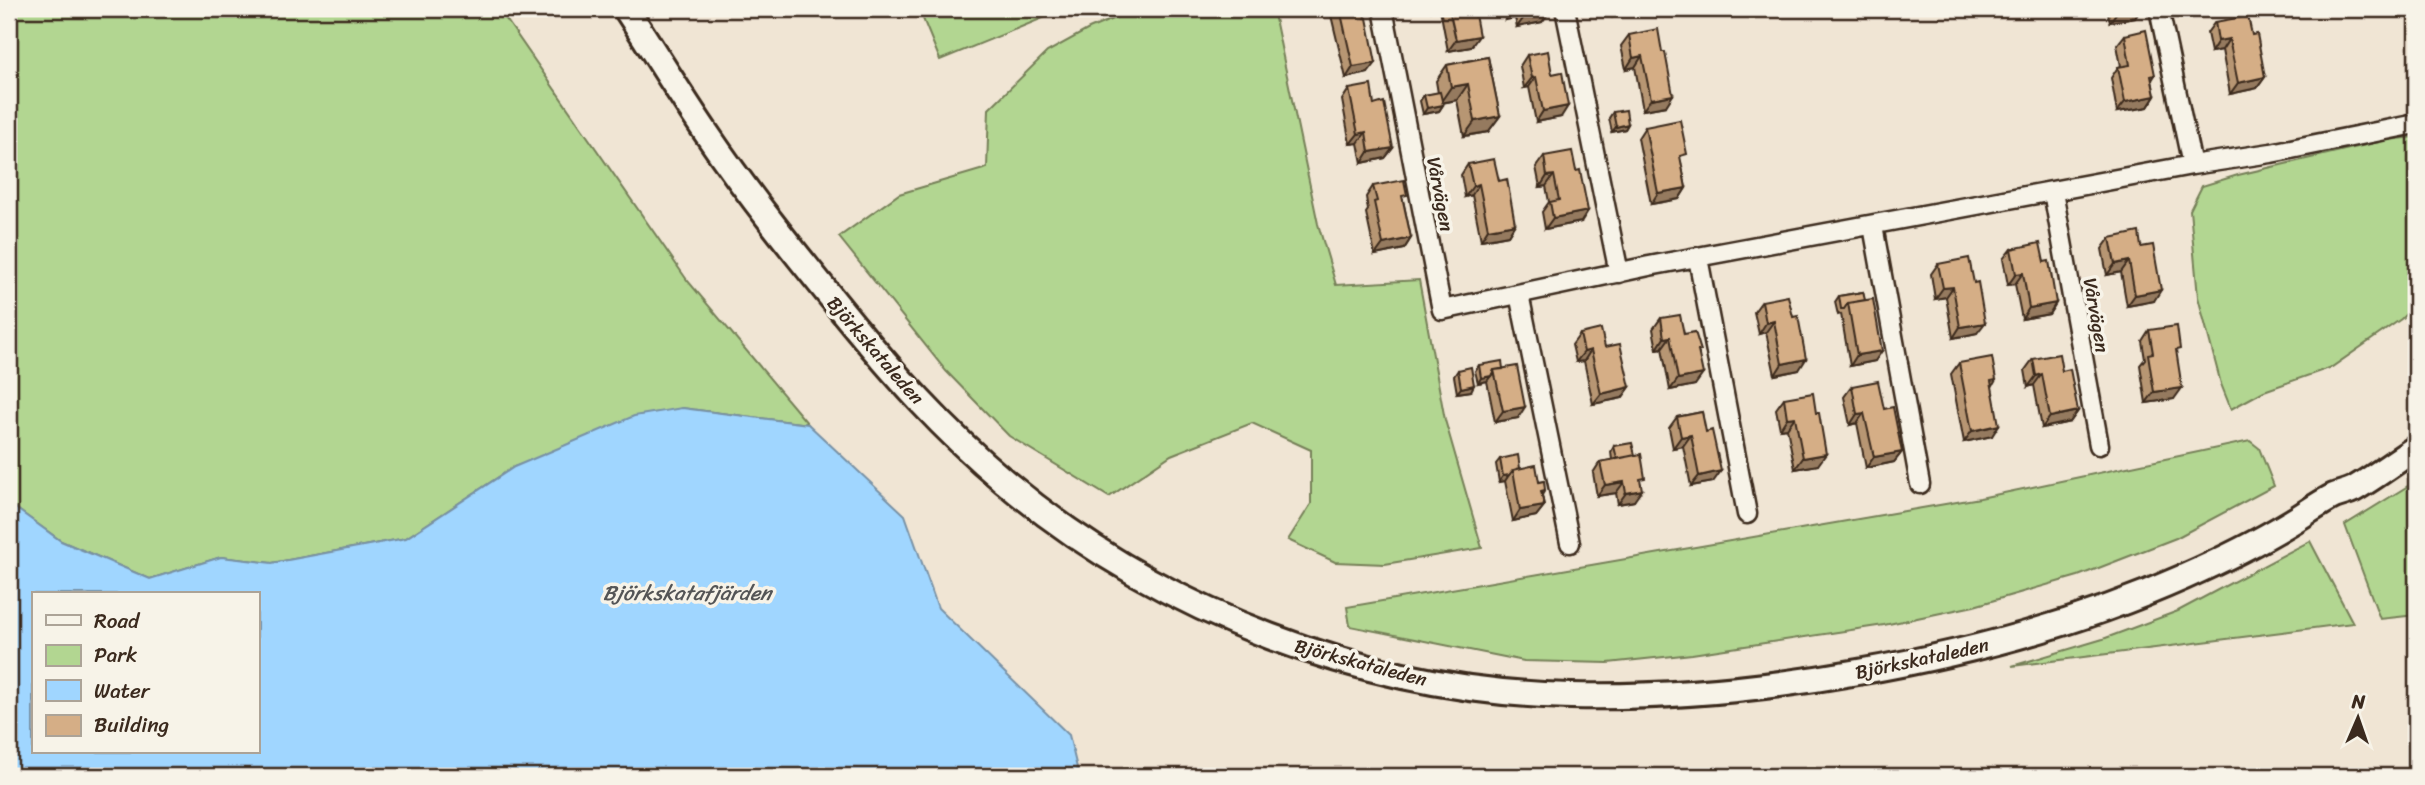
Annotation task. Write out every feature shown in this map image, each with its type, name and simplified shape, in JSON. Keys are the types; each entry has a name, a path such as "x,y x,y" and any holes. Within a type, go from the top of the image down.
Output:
{"main road":[{"name":"Björkskataleden","path":"626,9 710,138 790,247 873,348 925,407 967,449 1045,513 1113,559 1169,591 1249,628 1303,648 1382,670 1489,690 1569,696 1687,694 1831,677 1905,664 1977,647 2099,610 2181,579 2250,546 2333,497 2353,489 2416,448"},
{"name":"Björkskataleden","path":"2333,497 2347,481 2416,431"}],"street":[{"name":"Vårvägen","path":"1383,9 1442,310 1619,273 2416,124"},
{"path":"1565,9 1619,273"},
{"path":"2159,9 2192,165"},
{"name":"Vårvägen","path":"2053,192 2099,445"},
{"path":"1873,226 1920,484"},
{"path":"1698,258 1747,514"},
{"path":"1519,294 1570,544"}],"green space":[{"path":"9,9 499,9 687,280 808,424 682,408 514,467 406,538 272,563 221,557 150,579 61,541 14,507 9,483"},
{"path":"919,9 1045,9 1048,16 940,60"},
{"path":"1136,9 1273,9 1318,224 1336,285 1419,280 1445,420 1482,548 1385,564 1335,562 1288,540 1311,504 1311,450 1252,423 1171,455 1109,497 1009,436 946,371 839,237 899,194 987,168 989,109 1047,52 1089,29"},
{"path":"2416,137 2416,304 2401,319 2332,367 2264,391 2231,409 2221,384 2198,297 2190,210 2202,186 2387,140"},
{"path":"2250,441 2259,448 2274,486 2176,538 2078,576 1974,606 1884,625 1692,654 1608,663 1524,661 1350,626 1347,607 1980,498"},
{"path":"2416,481 2416,615 2380,619 2345,525"},
{"path":"2310,541 2353,623 2012,666 2103,639 2178,611"}],"water":[{"name":"Björkskatafjärden","path":"682,408 808,424 905,515 938,608 1069,735 1079,776 9,776 9,483 14,507 61,541 150,579 221,557 272,563 406,538 514,467 634,416"}],"building":[{"path":"1340,9 1363,9 1376,63 1353,67"},
{"path":"1449,9 1474,9 1479,36 1456,40"},
{"path":"1523,9 1549,9 1550,11 1525,16"},
{"path":"2248,16 2252,35 2257,34 2265,77 2238,83 2229,39 2218,41 2215,22"},
{"path":"1658,29 1673,95 1651,99 1642,56 1633,58 1629,35"},
{"path":"2146,30 2155,75 2151,76 2155,96 2125,102 2118,67 2130,65 2125,35"},
{"path":"1548,51 1552,74 1562,72 1568,106 1543,111 1536,77 1532,78 1527,55"},
{"path":"1488,57 1500,116 1475,121 1468,84 1451,87 1447,65"},
{"path":"1371,85 1374,105 1384,102 1393,148 1369,152 1366,132 1358,134 1349,89"},
{"path":"1440,92 1443,105 1427,108 1424,95"},
{"path":"1626,110 1628,124 1616,127 1613,112"},
{"path":"1680,120 1687,154 1680,156 1686,188 1658,193 1645,127"},
{"path":"1572,151 1576,171 1580,170 1588,211 1553,218 1550,202 1559,200 1554,175 1547,176 1544,156"},
{"path":"1494,159 1499,181 1507,179 1515,224 1488,229 1479,184 1473,186 1468,164"},
{"path":"1404,180 1407,195 1402,196 1411,238 1383,244 1373,186"},
{"path":"2139,232 2141,247 2153,245 2161,290 2135,295 2129,261 2115,264 2110,238"},
{"path":"2040,243 2044,262 2049,261 2056,303 2029,308 2023,273 2016,274 2011,249"},
{"path":"1969,258 1974,283 1978,282 1985,323 1960,327 1953,287 1943,288 1938,264"},
{"path":"1863,292 1865,300 1848,303 1841,309 1839,296"},
{"path":"1788,296 1793,317 1798,316 1806,359 1782,364 1774,321 1766,323 1762,301"},
{"path":"1873,299 1882,351 1857,355 1848,303"},
{"path":"1680,315 1684,334 1695,332 1701,351 1698,351 1703,374 1678,379 1670,337 1664,338 1661,318"},
{"path":"2177,326 2180,349 2176,350 2182,388 2154,392 2148,354 2153,353 2149,330"},
{"path":"1601,329 1605,347 1620,344 1630,387 1601,394 1591,350 1584,352 1580,334"},
{"path":"2059,354 2062,371 2070,369 2078,411 2050,417 2042,374 2036,376 2033,359"},
{"path":"1992,357 1996,380 1991,381 1999,425 1972,431 1959,363"},
{"path":"1502,361 1503,369 1494,370 1491,376 1481,378 1479,365"},
{"path":"1517,366 1525,407 1503,411 1494,370"},
{"path":"1471,367 1474,385 1461,388 1458,370"},
{"path":"1878,381 1884,409 1893,407 1902,452 1874,457 1864,413 1857,414 1852,386"},
{"path":"1813,393 1826,454 1803,458 1795,417 1787,418 1784,398"},
{"path":"1702,412 1706,432 1712,430 1721,471 1699,476 1691,435 1681,437 1677,417"},
{"path":"1632,443 1635,455 1617,459 1614,446"},
{"path":"1641,454 1645,478 1640,479 1642,490 1626,493 1624,482 1605,485 1600,462"},
{"path":"1518,455 1520,468 1503,476 1500,459"},
{"path":"1536,465 1539,482 1544,481 1545,490 1541,491 1544,506 1520,510 1513,470"}]}
